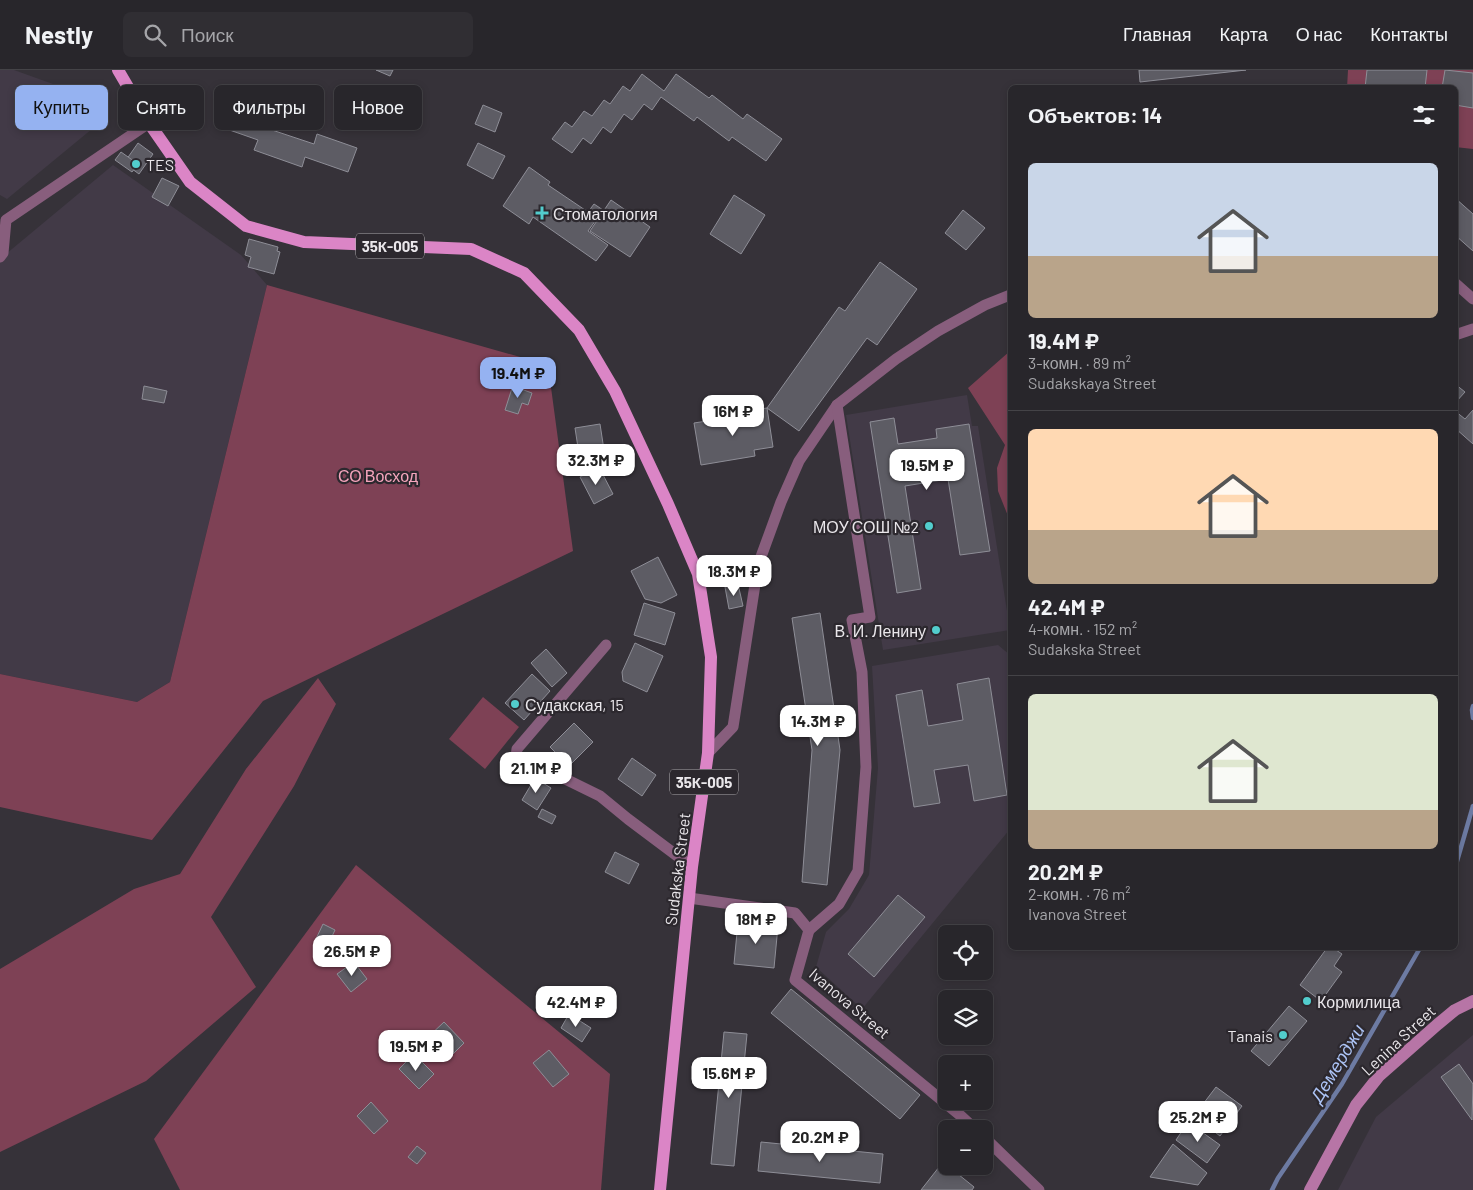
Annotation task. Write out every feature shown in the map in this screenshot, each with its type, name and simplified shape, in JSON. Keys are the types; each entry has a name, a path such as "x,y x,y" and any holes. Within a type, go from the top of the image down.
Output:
{"main road":[{"name":"35К-005","path":"118,70 127,85"},
{"name":"35К-005","path":"155,130 190,182 246,226 304,242 472,249 524,273 579,330 615,391 668,504 698,574 711,657 708,753"},
{"name":"Sudakska Street","path":"660,1190 692,867 708,753"},
{"name":"Lenina Street","path":"1310,1190 1356,1105 1379,1076 1455,1010 1473,1001"}],"street":[{"path":"0,257 3,254 6,220 140,130"},
{"path":"1458,286 1473,299"},
{"path":"708,753 733,727 758,565 778,511 800,461 837,405 896,359 938,331 985,305 1008,296"},
{"path":"1458,334 1473,329"},
{"path":"689,898 795,913 810,930 839,904 858,871 866,767 862,672 852,620 870,617 837,405"},
{"path":"606,645 517,750 516,757 521,762 550,771 600,796 692,867"},
{"name":"Ivanova Street","path":"810,930 795,980 965,1120"},
{"path":"993,1146 1039,1190"}],"shaded area":[{"path":"0,70 14,70 56,85 15,85 15,130 91,130 7,199 0,195"},
{"path":"113,165 241,255 267,285 170,682 137,702 0,674 0,259"},
{"name":"МОУ СОШ №2","path":"967,395 972,426 978,426 1008,617 1008,630 883,650 846,415"},
{"path":"998,645 1008,653 1008,831 862,1009 816,967 826,932 849,909 869,875 878,768 872,666"},
{"path":"1473,1035 1473,1190 1338,1190 1376,1117"}],"green space":[{"path":"1348,70 1473,70 1473,149 1458,147 1458,85 1347,85"},
{"name":"СО Восход","path":"267,285 548,365 573,551 263,701 152,840 0,807 0,674 137,702 170,682"},
{"path":"1008,353 1008,516 998,491 997,468 1005,445 968,388"},
{"path":"318,678 336,704 294,786 211,917 256,987 146,1081 0,1152 0,969 134,889 180,874 246,769"},
{"path":"483,697 519,727 485,769 449,739"},
{"path":"356,865 610,1074 601,1190 180,1190 154,1139"}],"building":[{"path":"376,70 393,70 390,76"},
{"path":"1139,70 1246,70 1140,82"},
{"path":"1367,70 1427,70 1425,85 1365,85"},
{"path":"1445,70 1473,73 1473,108 1458,106 1458,85 1442,85"},
{"path":"642,74 664,91 676,74 709,98 712,95 743,119 747,114 782,139 766,161 732,137 729,141 697,117 694,121 661,97 652,110 644,104 632,120 624,114 611,133 603,127 591,144 583,138 572,153 552,139 565,122 572,127 584,111 592,116 604,100 610,104 623,86 630,91"},
{"path":"483,105 502,113 495,132 475,124"},
{"path":"230,130 272,130 314,144 317,134 357,148 348,172 305,157 302,167 254,150 258,140"},
{"path":"138,143 153,154 139,174 124,163"},
{"path":"478,143 505,156 493,179 467,165"},
{"path":"121,152 138,164 132,172 115,160"},
{"path":"529,167 550,182 548,185 588,212 594,204 603,210 588,231 608,245 596,261 533,217 529,224 503,206"},
{"path":"162,178 179,186 168,206 152,197"},
{"path":"734,195 765,215 741,254 710,234"},
{"path":"611,200 650,227 630,257 590,231"},
{"path":"1458,201 1473,214 1473,251 1458,238"},
{"path":"963,210 985,228 966,250 945,233"},
{"path":"249,239 278,247 277,251 280,252 274,274 248,267 251,257 245,255"},
{"path":"880,262 917,289 877,345 867,338 799,431 767,408 839,307 845,311"},
{"path":"514,382 522,385 521,389 532,393 528,405 522,403 518,414 505,410"},
{"path":"144,386 167,391 164,403 142,399"},
{"path":"1458,386 1465,392 1458,400"},
{"path":"767,408 773,447 754,450 755,456 701,465 694,423 746,415 746,411"},
{"path":"1473,410 1473,444 1458,431 1458,413 1465,419"},
{"path":"894,418 898,444 937,438 936,429 969,424 990,551 960,555 948,479 905,486 921,589 897,593 870,422"},
{"path":"600,424 604,450 579,454 575,428"},
{"path":"599,467 613,494 594,504 580,477"},
{"path":"658,557 677,595 661,603 645,599 631,571"},
{"path":"738,584 743,606 729,609 725,587"},
{"path":"644,603 675,613 665,645 634,635"},
{"path":"820,613 840,750 827,885 802,882 812,750 792,618"},
{"path":"635,643 663,656 647,692 623,681 622,672"},
{"path":"546,649 567,673 552,687 531,663"},
{"path":"532,674 550,691 524,720 505,703"},
{"path":"989,678 1007,795 974,801 968,765 934,770 940,803 914,807 896,695 922,690 928,726 963,720 957,684"},
{"path":"574,723 593,742 569,766 550,747"},
{"path":"632,758 656,775 642,796 618,779"},
{"path":"535,778 551,788 537,810 522,800"},
{"path":"542,809 556,816 552,824 538,817"},
{"path":"615,852 639,864 629,884 605,872"},
{"path":"898,895 925,917 874,977 848,954"},
{"path":"738,922 778,926 774,968 734,964"},
{"path":"323,924 335,930 327,947 315,941"},
{"path":"1326,950 1336,950 1342,954 1334,966 1342,972 1321,1001 1300,985"},
{"path":"354,962 367,979 351,992 337,974"},
{"path":"791,989 920,1095 900,1119 771,1013"},
{"path":"1289,1006 1307,1021 1269,1066 1251,1051"},
{"path":"569,1014 591,1028 582,1042 561,1028"},
{"path":"444,1022 464,1043 446,1061 426,1039"},
{"path":"724,1032 747,1034 734,1166 711,1164"},
{"path":"549,1050 569,1074 553,1087 533,1063"},
{"path":"414,1054 434,1074 419,1089 399,1069"},
{"path":"1459,1064 1473,1084 1472,1120 1441,1077"},
{"path":"1216,1087 1242,1106 1220,1136 1194,1116"},
{"path":"371,1102 388,1121 374,1134 357,1116"},
{"path":"1188,1122 1220,1145 1207,1163 1176,1140"},
{"path":"761,1142 883,1154 880,1183 758,1171"},
{"path":"1173,1144 1207,1173 1198,1185 1150,1177"},
{"path":"417,1146 426,1153 417,1164 408,1157"},
{"path":"938,1168 938,1175 959,1175 974,1187 972,1190 921,1190"}],"waterway":[{"name":"Демерджи","path":"1473,706 1473,718"},
{"name":"Демерджи","path":"1458,858 1473,806"},
{"name":"Демерджи","path":"1272,1190 1278,1178 1342,1084 1419,950"}],"place":[{"name":"TES","path":"136,164"},
{"name":"Стоматология","path":"542,213"},
{"name":"МОУ СОШ №2","path":"929,526"},
{"name":"В. И. Ленину","path":"936,630"},
{"name":"Судакская, 15","path":"515,704"},
{"name":"Кормилица","path":"1307,1001"},
{"name":"Tanais","path":"1283,1035"}]}
